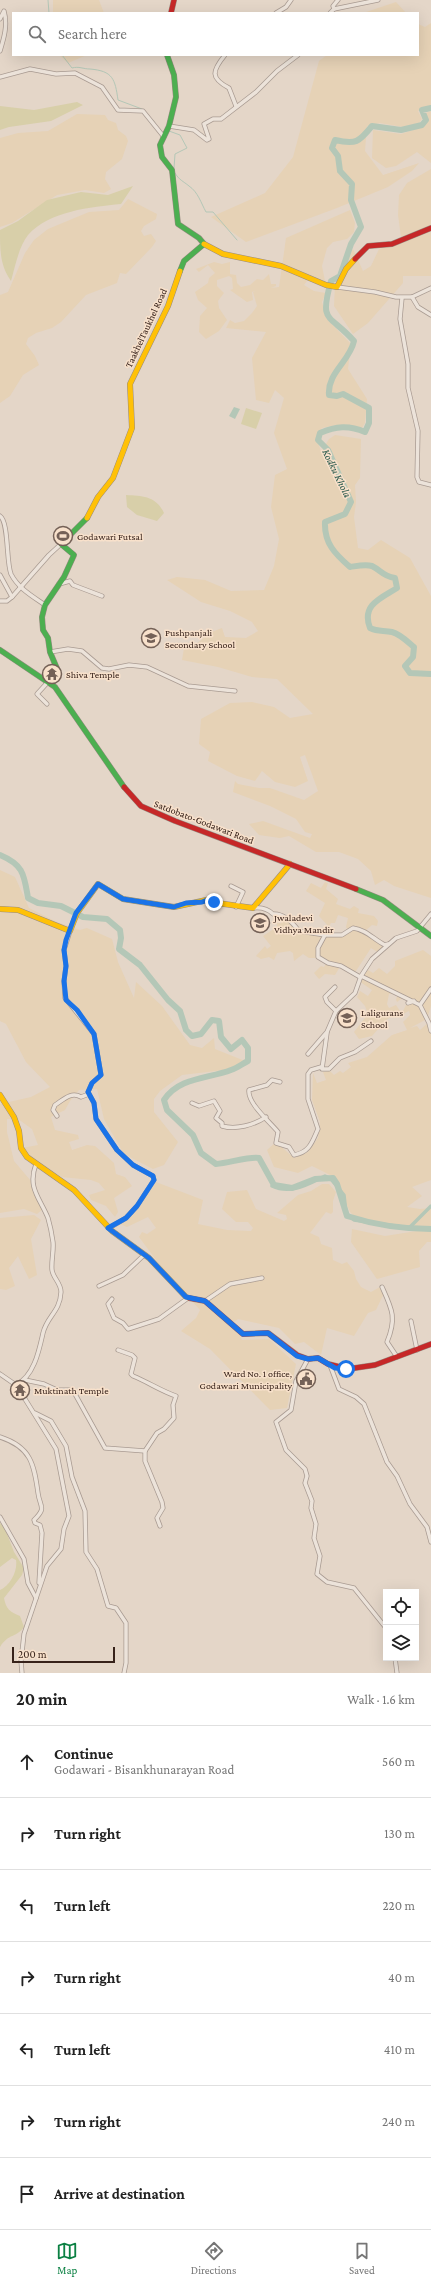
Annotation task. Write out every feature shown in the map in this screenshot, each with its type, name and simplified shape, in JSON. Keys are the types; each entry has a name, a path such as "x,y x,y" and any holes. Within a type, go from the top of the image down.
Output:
{"street":[{"path":"171,12 174,0"},
{"path":"278,12 286,7 291,0"},
{"path":"334,9 333,6 338,0"},
{"path":"331,12 334,9 378,0"},
{"path":"0,20 4,11 6,18 5,31 0,51"},
{"path":"167,56 174,75 176,97 166,132 160,145 162,157 172,170 178,224 199,238 204,244 223,254 281,266 326,285 375,292 402,298 412,296 431,288"},
{"path":"224,56 214,75 219,82 229,88 236,106"},
{"path":"0,77 30,69 56,74 75,73 102,87 118,110 143,111 166,132 194,130 207,140 210,136 204,128 204,124 213,120 221,119 256,92 277,71 297,56"},
{"path":"335,287 346,269 368,246 392,244 431,228"},
{"name":"TaakhelTaukhel Road","path":"61,544 91,514 120,462 132,428 130,384 168,306 184,261 204,244"},
{"path":"412,296 418,307 431,315"},
{"path":"402,298 400,319 408,364 408,388 418,431 417,477 419,482 431,485"},
{"path":"0,516 5,523 11,573 16,585 45,605"},
{"path":"0,601 7,601 12,597 49,554 61,544 74,554 59,584 45,605 42,624 48,638 50,652 58,671 37,694 47,704"},
{"path":"0,575 12,597"},
{"path":"59,584 70,581 73,585 102,596"},
{"path":"50,652 68,649 82,651 102,668 108,669 130,665 147,667 188,686 235,691"},
{"name":"Satdobato-Godawari Road","path":"0,650 49,682 59,692 127,793 141,806 174,821 383,900 431,936"},
{"path":"253,908 290,864"},
{"path":"108,1228 126,1218 137,1206 154,1180 150,1174 129,1162 117,1150 96,1119 94,1103 89,1094 89,1088 101,1075 94,1034 65,998 64,981 66,966 64,950 76,913 98,884 123,899 174,907 186,903 202,902 210,899 217,903 236,907 261,908 269,910 273,914 292,922 299,930 325,935 342,935 353,928 365,930 384,945 388,944"},
{"path":"231,886 243,892 236,907"},
{"path":"0,908 17,909 49,925 71,928"},
{"path":"321,1067 327,1032 336,1011 356,993 361,976 372,959 383,951 388,944 396,938 417,931 431,914"},
{"path":"325,935 318,948 318,957 328,963 341,966 398,995 414,1001 420,1005 429,1023 431,1031"},
{"path":"335,987 325,997 327,1002 336,1011"},
{"path":"420,1005 431,989"},
{"path":"408,1003 414,1001"},
{"path":"308,1054 327,1032"},
{"path":"280,1082 272,1080 267,1085 249,1090 250,1099 278,1132 276,1143 289,1147 294,1154 307,1151 318,1129 308,1099 308,1074 311,1070 321,1067 322,1069 329,1069 340,1058 355,1052 371,1040"},
{"path":"57,1116 53,1110 55,1105 69,1096 74,1095 81,1097 89,1094"},
{"path":"0,1095 14,1117 23,1152 36,1164 74,1190 90,1205 108,1228 144,1255 188,1298 205,1301 243,1334 268,1333 293,1353 308,1359 318,1358 330,1365 346,1369 368,1368 431,1344"},
{"path":"192,1104 199,1106 214,1101 220,1111 216,1118 222,1123 222,1126 228,1128 258,1123 266,1117"},
{"path":"16,1385 25,1380 39,1354 45,1325 58,1308 61,1291 60,1283 52,1271 53,1244 48,1217 38,1200 32,1176 36,1164"},
{"path":"99,1286 123,1275 144,1255"},
{"path":"205,1301 230,1284 262,1278"},
{"path":"382,1287 393,1313 393,1327 387,1342 397,1357"},
{"path":"112,1299 108,1304 114,1318 123,1323 128,1329 159,1319 188,1298"},
{"path":"411,1321 417,1350"},
{"path":"118,1350 132,1355 135,1358 131,1374 133,1376 150,1383 160,1391 176,1396 173,1405 174,1418 164,1429 156,1433 145,1451 145,1461 162,1502 163,1508 157,1521 160,1526"},
{"path":"308,1359 296,1381 291,1410 276,1422 286,1450 305,1469 305,1483 312,1501 311,1508 316,1524 314,1538 320,1556 317,1574 327,1582 354,1588 384,1625"},
{"path":"330,1365 339,1389 356,1397 364,1404 387,1462 397,1476 410,1504 427,1527 431,1542"},
{"path":"0,1374 16,1385 18,1394 25,1399 56,1449 69,1510 69,1516 64,1529 61,1549 47,1566 24,1634 21,1661 22,1673"},
{"path":"25,1380 44,1384 57,1390 71,1390 82,1403 90,1423 105,1448 145,1451"},
{"path":"34,1413 52,1420 66,1446 72,1477 85,1511 86,1552 97,1569 108,1606 116,1608 126,1623 126,1663 124,1673"},
{"path":"0,1437 17,1444 34,1465 38,1496 43,1508 42,1512 34,1520 35,1523 40,1525 42,1533 39,1586"},
{"path":"0,1517 24,1559 28,1583 36,1598"},
{"path":"395,1661 397,1673"}],"shaded area":[{"path":"53,0 99,0 104,12 53,12"},
{"path":"396,2 405,12 366,12"},
{"path":"431,23 431,107 418,111 422,119 419,123 403,127 380,123 367,126 365,151 383,175 419,163 412,171 388,187 246,242 211,217 265,193 293,157 319,61 326,56 419,56 419,24 425,27"},
{"path":"60,56 85,56 68,63"},
{"path":"77,102 83,105 51,121 9,127 0,130 0,106 34,110"},
{"path":"431,111 431,163 417,152 396,166 386,168 372,158 373,130 401,134 425,126 426,113"},
{"path":"77,114 105,115 108,120 116,123 118,130 126,136 128,141 122,159 106,172 105,179 111,189 104,193 85,190 57,195 12,223 0,227 0,138 18,133 48,131"},
{"path":"431,169 431,227 401,237 398,215 399,195 407,183"},
{"path":"133,186 121,204 84,209 59,215 47,220 37,227 28,235 22,245 11,281 7,275 1,257 0,230 18,221 47,200 81,192 108,195"},
{"path":"128,199 157,214 156,219 144,226 141,231 144,236 151,234 156,241 126,274 120,273 117,283 86,295 61,322 52,328 36,333 28,338 26,344 35,356 39,365 23,375 10,396 0,403 0,295 8,292 25,253 34,240 48,229 89,212 119,210"},
{"path":"350,210 355,223 354,232 347,239 333,242 327,248 322,266 325,281 311,276 304,285 314,291 326,293 322,302 327,319 351,344 348,369 367,399 365,423 362,428 336,425 322,428 317,438 321,452 329,439 335,435 361,439 360,478 355,485 356,502 354,517 358,548 368,550 381,540 410,558 431,596 431,898 394,886 384,880 375,885 371,871 358,859 339,852 316,852 289,836 280,838 259,835 249,824 263,821 310,838 312,834 305,832 296,819 270,806 233,792 235,781 238,784 259,788 270,788 304,800 318,791 305,755 300,757 308,781 295,787 275,782 262,771 255,781 237,776 208,761 210,752 199,744 201,719 230,703 252,702 274,707 290,718 313,714 277,679 252,677 218,667 182,660 184,648 193,647 209,633 222,628 225,637 246,638 258,631 252,622 230,611 201,602 167,580 177,577 205,580 231,591 264,590 274,566 279,539 271,507 275,475 287,469 274,433 284,398 275,390 269,403 256,400 252,358 266,332 226,328 230,320 235,323 244,321 252,313 257,306 253,292 255,291 252,292 253,300 247,302 230,290 233,289 232,278 229,276 217,280 217,286 224,293 218,301 219,308 227,320 219,331 206,339 199,332 200,316 207,308 198,300 195,292 208,283 209,278 215,273 208,265 199,272 196,269 214,262 222,264 230,262 230,274 236,275 237,283 241,287 250,285 257,279 263,280 269,274 271,284 276,284 276,286 271,288 279,287 286,238"},
{"path":"431,231 431,276 403,276 403,283 368,323 353,334 334,306 335,284 353,249 363,271 371,266 379,249"},
{"path":"234,407 240,409 235,419 229,416"},
{"path":"246,408 262,413 256,429 241,424"},
{"path":"126,495 153,500 161,507 164,513 157,521 137,515 127,507"},
{"path":"0,870 15,877 29,908 57,922 80,930 87,928 112,939 118,962 134,998 136,982 162,1006 190,1045 202,1048 214,1038 215,1049 245,1061 233,1069 182,1075 160,1091 154,1099 154,1112 178,1142 164,1165 153,1169 124,1154 104,1119 97,1089 79,1090 65,1110 51,1117 55,1130 78,1135 79,1139 69,1142 72,1150 87,1145 95,1146 114,1163 116,1174 125,1177 132,1186 114,1198 118,1212 115,1217 106,1206 91,1200 89,1195 105,1190 99,1183 91,1180 62,1177 27,1156 22,1148 38,1145 32,1129 18,1119 7,1119 7,1132 14,1161 36,1187 44,1208 37,1214 24,1209 0,1213 0,1104 31,1097 50,1087 26,1062 6,1024 0,1021"},
{"path":"325,882 328,883 326,889 338,899 336,904 350,909 354,906 359,909 358,913 374,916 378,921 377,926 372,925 365,931 387,947 379,953 371,948 354,974 341,965 335,975 325,974 319,979 314,973 321,966 324,967 327,962 322,958 309,958 303,954 294,961 293,953 290,951 277,953 274,960 269,957 261,959 256,956 265,946 267,949 271,946 263,936 277,927 277,923 281,923 283,919 294,926 290,931 292,935 297,934 298,932 344,936 349,932 346,927 348,918 338,915 335,923 331,923 329,927 319,916 325,903 306,891 311,883 321,888"},
{"path":"423,950 431,956 431,1006 427,1019 410,1028 417,1026 420,1030 431,1020 431,1180 412,1187 422,1196 407,1207 420,1209 431,1208 431,1242 427,1242 419,1251 420,1267 377,1279 351,1242 352,1229 385,1236 429,1229 417,1227 396,1229 361,1223 350,1212 334,1177 312,1166 298,1173 274,1167 267,1150 276,1142 294,1158 308,1152 318,1138 320,1122 312,1100 313,1073 317,1083 326,1080 323,1072 330,1071 334,1075 340,1071 343,1073 351,1067 348,1063 367,1057 392,1035 407,1030 403,1022 410,1015 409,1011 401,1015 406,1005 408,1005 408,1000 405,996 397,1002 396,1000 398,993 389,994 387,1004 389,1008 396,1005 400,1011 386,1020 372,1036 359,1039 354,1032 368,1014 365,1006 357,997 360,991 368,996 372,990 359,981 368,970 373,973 379,968 387,974 395,966 395,961"},
{"path":"156,1182 203,1200 198,1224 227,1230 251,1231 253,1228 248,1222 236,1222 222,1209 227,1192 247,1190 256,1209 284,1221 287,1219 286,1215 277,1213 298,1195 311,1191 322,1184 329,1184 336,1192 333,1201 333,1212 331,1214 326,1212 310,1233 319,1237 321,1244 332,1248 333,1260 342,1264 347,1262 354,1271 356,1279 361,1287 371,1292 380,1287 384,1293 376,1310 368,1313 354,1336 327,1328 321,1355 304,1342 295,1344 279,1328 238,1319 234,1322 242,1340 269,1339 296,1364 287,1408 270,1410 210,1349 181,1331 196,1318 200,1310 165,1272 139,1237 142,1232 147,1234 156,1228 148,1217 127,1227 120,1224"},
{"path":"34,1215 41,1220 31,1239 37,1275 29,1279 18,1256 9,1268 15,1286 6,1290 0,1289 0,1218"},
{"path":"0,1523 4,1526 14,1552 24,1568 22,1575 4,1598 9,1610 20,1616 24,1627 18,1633 9,1637 0,1647 0,1590 10,1582 16,1569 16,1560 12,1558 0,1567"}],"waterway":[{"path":"48,0 49,12"},
{"path":"63,56 72,68 79,67 98,70 108,74 114,81 118,100 142,109"},
{"name":"Kodku Khola","path":"431,108 422,110 426,120 422,125 401,130 372,126 360,139 353,142 335,140 332,148 338,156 340,171 352,184 351,200 361,227 351,244 340,276 331,281 326,305 326,311 329,317 354,341 352,348 332,380 329,387 329,395 337,396 343,394 369,408 369,423 365,432 353,428 342,427 320,433 318,440 328,450 351,502 345,514 325,522 326,536 332,548 335,553 350,567 369,565 385,575 395,578 397,588 379,599 370,608 368,613 370,628 392,632 404,638 414,647 413,657 405,666 410,673 431,674"},
{"path":"151,118 155,123"},
{"path":"169,131 180,135 187,148 175,154 174,168"},
{"path":"175,173 195,191 206,212 213,212 237,240"},
{"path":"0,855 14,863 22,872 28,898 38,903 61,906 83,917 107,919 120,930 121,938 119,949 140,965 168,1000 180,1011 186,1030 192,1036 201,1034 212,1020 219,1021 221,1037 231,1049 242,1040 248,1048 248,1061 231,1070 186,1083 170,1092 164,1100 167,1110 193,1135 201,1153 216,1164 250,1158 259,1158 274,1185 292,1188 315,1179 333,1178 337,1184 347,1216 389,1226 431,1229"},
{"path":"272,1186 293,1189 325,1176 330,1178 344,1195 346,1213 354,1220 409,1228 431,1206"}],"traffic: fast":[{"path":"167,56 174,75 176,97 169,126 160,145 162,157 172,170 178,224 199,238 204,244 184,261 180,271"},
{"path":"50,683 58,671 50,652 48,638 43,630 42,617 45,605 64,577 74,555 61,544 87,518"},
{"path":"0,650 55,687 124,787"},
{"path":"356,889 383,900 431,936"}],"traffic: slow":[{"path":"204,244 223,254 281,266 326,285 337,287 346,269 355,259"},
{"path":"87,518 98,497 113,478 132,428 130,384 168,306 180,271"},
{"path":"0,909 18,910 70,931 77,913 98,884 123,899 174,907 211,899 217,903 253,908 290,864"},
{"path":"0,1095 14,1117 19,1131 21,1148 27,1157 74,1190 112,1231 149,1258 186,1297 189,1298"}],"traffic: jam":[{"path":"171,12 174,0"},
{"path":"355,259 368,246 392,244 431,228"},
{"path":"124,787 141,806 175,821 356,889"},
{"path":"189,1298 205,1301 243,1334 268,1333 297,1355 308,1359 318,1358 328,1364 348,1369 375,1365 431,1344"}],"place":[{"name":"Godawari Futsal","path":"63,536"},
{"name":"Pushpanjali Secondary School","path":"151,638"},
{"name":"Shiva Temple","path":"52,674"},
{"name":"Jwaladevi Vidhya Mandir","path":"260,923"},
{"name":"Laligurans School","path":"347,1018"},
{"name":"Ward No. 1 office, Godawari Municipality","path":"306,1379"},
{"name":"Muktinath Temple","path":"20,1390"}],"route":[{"path":"214,902 210,899 202,902 186,903 174,907 123,899 98,884 76,913 64,945 66,966 64,977 65,998 68,1003 77,1010 96,1038 101,1075 92,1083 88,1092 94,1103 96,1119 111,1142 125,1159 153,1176 154,1180 141,1201 126,1218 108,1228 149,1258 171,1279 186,1297 205,1301 243,1334 249,1335 258,1332 268,1333 297,1356 308,1359 315,1357 335,1368 346,1369"}]}
